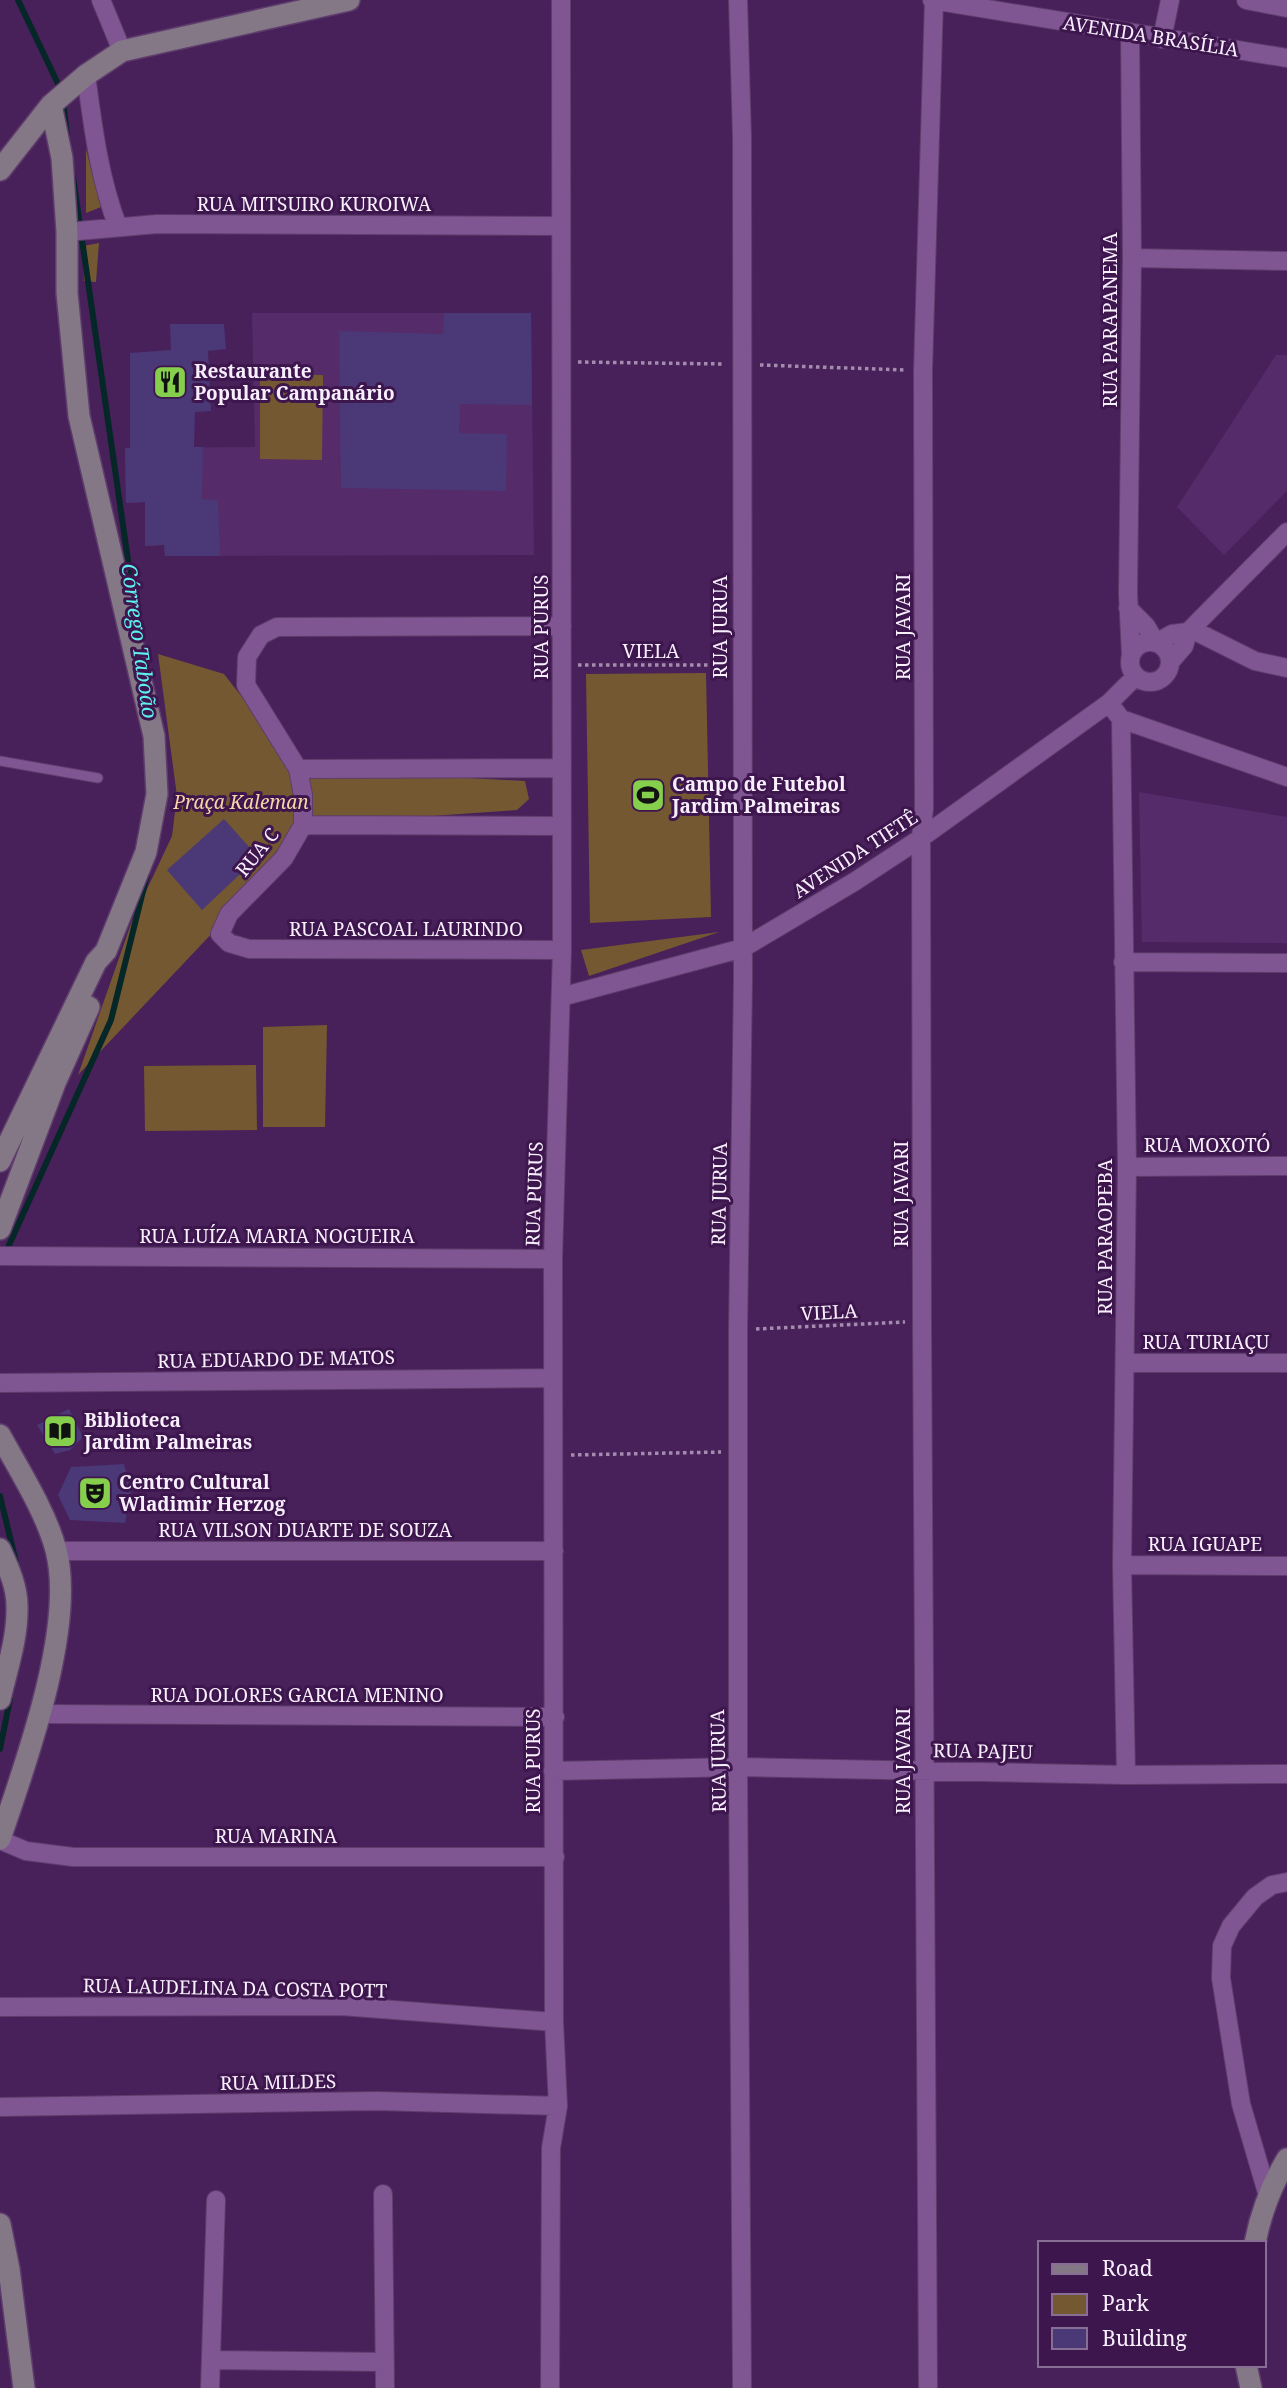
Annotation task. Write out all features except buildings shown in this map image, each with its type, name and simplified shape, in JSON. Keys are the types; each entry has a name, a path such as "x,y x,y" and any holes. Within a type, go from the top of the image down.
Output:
{"street":[{"path":"101,0 122,51"},
{"path":"0,170 51,105 86,75 122,51 349,0"},
{"name":"RUA PURUS","path":"550,2388 551,2148 558,2106 554,2022 553,1259 562,950 561,0"},
{"name":"RUA JURUA","path":"738,0 742,137 743,948 738,1330 738,1767 743,2388"},
{"name":"AVENIDA BRASÍLIA","path":"933,0 1287,58"},
{"name":"RUA JAVARI","path":"928,2388 921,838 924,808 923,371 933,0"},
{"path":"1162,39 1170,0"},
{"path":"1246,0 1287,8"},
{"name":"RUA PARAPANEMA","path":"1130,32 1132,258 1128,608 1131,655"},
{"path":"86,75 96,147 108,200 118,227"},
{"path":"0,1161 96,962 106,951 146,852 157,794 154,736 79,416 67,293 67,232 62,158 51,105"},
{"name":"RUA MITSUIRO KUROIWA","path":"67,232 157,224 561,226"},
{"path":"1132,258 1287,261"},
{"path":"1287,532 1190,630 1184,646 1170,662 1166,674 1148,682 1136,676 1130,663 1134,650 1144,643 1156,643 1172,634 1190,630 1255,661 1287,668"},
{"path":"1128,608 1146,626 1156,643 1166,650 1170,662"},
{"name":"RUA C","path":"249,949 229,943 220,934 229,914 284,858 303,825 303,795 298,769 246,685 247,657 261,635 278,627 562,626"},
{"name":"AVENIDA TIETÊ","path":"561,997 743,948 854,882 921,838 1109,703 1136,676"},
{"path":"1109,703 1121,719 1287,777"},
{"name":"RUA PARAOPEBA","path":"1121,719 1127,1167 1122,1565 1126,1775"},
{"path":"298,769 562,768"},
{"path":"303,825 562,826"},
{"name":"RUA PASCOAL LAURINDO","path":"249,949 562,950"},
{"path":"0,1229 55,1083 109,962 106,951"},
{"path":"1123,962 1287,963"},
{"name":"RUA MOXOTÓ","path":"1127,1167 1287,1166"},
{"name":"RUA LUÍZA MARIA NOGUEIRA","path":"0,1256 553,1259"},
{"name":"RUA TURIAÇU","path":"1125,1363 1287,1363"},
{"name":"RUA EDUARDO DE MATOS","path":"0,1383 553,1378"},
{"path":"0,1435 45,1521 56,1551 61,1604 55,1646 39,1714 0,1840"},
{"path":"0,1549 14,1581 18,1607 0,1699"},
{"name":"RUA VILSON DUARTE DE SOUZA","path":"56,1551 554,1551"},
{"name":"RUA IGUAPE","path":"1122,1565 1287,1566"},
{"name":"RUA DOLORES GARCIA MENINO","path":"39,1714 555,1717"},
{"name":"RUA PAJEU","path":"553,1771 738,1767 1126,1775 1287,1774"},
{"name":"RUA MARINA","path":"0,1840 26,1851 73,1857 555,1857"},
{"path":"1268,2196 1241,2105 1221,1978 1222,1946 1231,1926 1255,1896 1272,1885 1287,1882"},
{"name":"RUA LAUDELINA DA COSTA POTT","path":"0,2007 341,2006 554,2022"},
{"name":"RUA MILDES","path":"0,2107 377,2101 558,2106"},
{"path":"1255,2241 1268,2196 1287,2159"},
{"path":"383,2194 385,2388"},
{"path":"210,2388 216,2200"},
{"path":"0,2224 9,2269 24,2388"},
{"path":"212,2360 384,2362"},
{"path":"1246,2367 1251,2388"}],"lane":[{"path":"0,761 97,778"}],"path":[{"name":"VIELA","path":"562,664 741,666"},
{"name":"VIELA","path":"738,1330 922,1321"},
{"path":"555,1456 739,1451"}],"shaded area":[{"path":"252,313 531,313 534,555 165,556 164,545 146,546 145,502 126,503 125,448 255,447"},
{"path":"1276,355 1287,355 1287,491 1224,555 1177,507"},
{"path":"1139,792 1287,817 1287,943 1142,942"}],"green space":[{"path":"86,149 101,207 86,213"},
{"path":"99,243 96,282 84,281 83,246"},
{"path":"260,374 323,375 322,460 260,459"},
{"name":"Praça Kaleman","path":"158,654 224,674 298,769 525,781 529,799 517,810 303,825 271,871 78,1075 132,921 172,836 177,796"},
{"name":"Campo de Futebol Jardim Palmeiras","path":"706,673 711,917 590,923 586,674"},
{"path":"719,932 589,976 581,950"},
{"path":"327,1025 325,1127 263,1127 263,1027"},
{"path":"256,1065 257,1130 145,1131 144,1066"}],"waterway":[{"name":"Córrego Taboão","path":"18,0 61,90"},
{"name":"Córrego Taboão","path":"63,100 67,135"},
{"name":"Córrego Taboão","path":"73,177 135,609"},
{"name":"Córrego Taboão","path":"5,1254 111,1020 147,875"},
{"name":"Córrego Taboão","path":"0,1496 16,1562"},
{"name":"Córrego Taboão","path":"0,1749 10,1699"}],"place":[{"name":"Restaurante Popular Campanário","path":"170,382"},
{"name":"Campo de Futebol Jardim Palmeiras","path":"648,795"},
{"name":"Biblioteca Jardim Palmeiras","path":"60,1431"},
{"name":"Centro Cultural Wladimir Herzog","path":"95,1493"}]}
